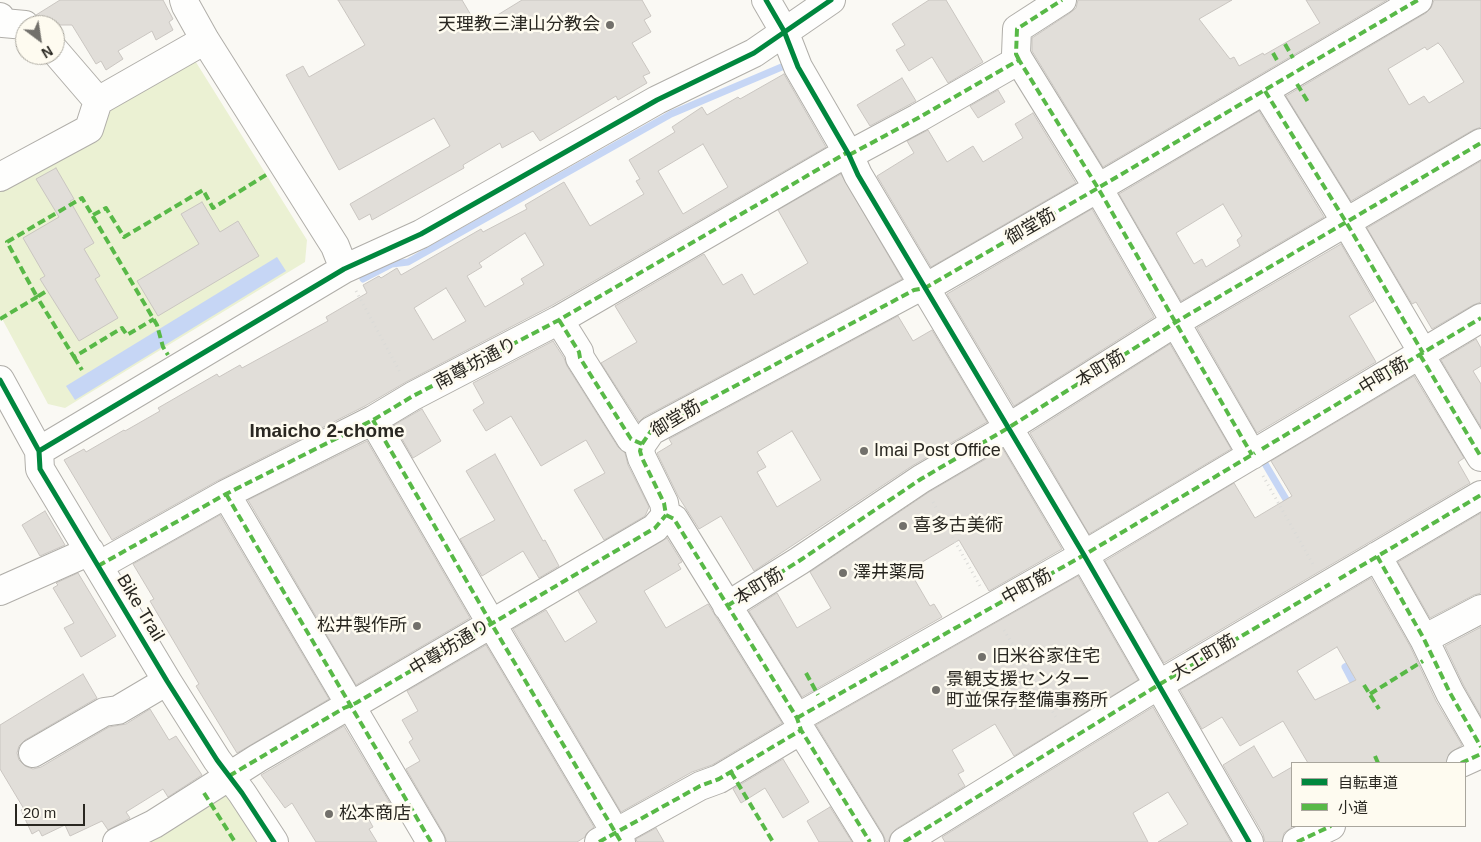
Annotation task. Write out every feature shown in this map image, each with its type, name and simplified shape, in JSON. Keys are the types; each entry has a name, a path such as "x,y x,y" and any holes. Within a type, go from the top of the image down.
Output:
{"street":[{"path":"184,0 205,40 334,246 344,269"},
{"path":"766,0 784,31 798,67 849,154 858,176 1160,684 1249,842"},
{"path":"39,451 344,269 421,234 656,100 754,53 831,0"},
{"path":"1062,0 1017,29 1016,54 1256,453"},
{"name":"御堂筋","path":"642,444 651,431 914,290 925,288 1418,0"},
{"path":"0,17 3,23 15,24"},
{"path":"0,177 89,129 98,101 205,40"},
{"name":"南尊坊通り","path":"0,591 94,558 373,420 413,396 559,320 849,154 918,118 1019,60"},
{"path":"65,61 98,101"},
{"path":"1265,91 1346,222 1481,457"},
{"name":"本町筋","path":"727,606 799,561 921,479 1008,428 1176,322 1481,143"},
{"name":"中町筋","path":"612,839 700,786 719,779 799,724 991,607 1084,555 1481,318"},
{"path":"559,320 579,352 580,358 631,438 642,444 640,451 642,458 664,503 666,515 674,518 870,842"},
{"name":"Bike Trail","path":"0,380 39,451 40,469 216,760 230,776 274,842"},
{"path":"373,420 491,623 612,839"},
{"path":"226,494 431,842"},
{"name":"大工町筋","path":"904,842 1160,684 1481,495"},
{"name":"中尊坊通り","path":"117,842 154,824 230,776 655,528 666,515"},
{"path":"1377,556 1424,639 1450,693 1481,748"},
{"path":"1424,639 1481,609"},
{"path":"33,753 104,712 118,710 167,681"},
{"path":"1464,762 1481,754"},
{"path":"1298,842 1329,827"}],"path":[{"path":"344,269 413,396"},
{"path":"1256,453 1331,583"},
{"path":"921,479 991,607 1070,740"}],"green space":[{"path":"194,59 307,240 305,262 65,408 48,404 0,315 0,189 108,110"},
{"path":"220,795 230,796 261,842 132,842"}],"water":[{"path":"277,257 286,271 75,400 66,386"}],"building":[{"path":"60,0 163,0 173,19 169,22 173,30 156,40 152,31 118,51 123,59 106,70 101,61 96,64 72,25 65,25 65,15 36,15"},
{"path":"338,0 462,0 478,27 522,0 642,0 651,16 644,20 651,32 632,43 650,73 643,76 647,83 618,100 616,96 540,141 533,131 502,148 500,143 463,165 464,168 372,220 370,214 359,220 350,204 450,146 434,118 339,170 286,75 303,66 309,77 365,45"},
{"path":"929,0 946,0 983,62 948,83 932,57 909,71 896,50 905,45 892,24"},
{"path":"1078,0 1232,0 1199,19 1230,59 1234,57 1239,66 1263,53 1264,55 1320,23 1306,0 1387,0 1103,167 1032,51 1032,38 1070,13 1076,8"},
{"path":"1434,0 1481,0 1481,127 1351,201 1286,96 1426,13 1431,8","holes":["1438,43 1464,82 1429,103 1424,96 1409,105 1388,69 1425,47 1427,50"]},
{"path":"784,74 826,147 551,306 406,382 365,406 219,480 112,540 64,460 84,449 86,452 125,431 160,411 158,408 217,374 219,377 240,365 242,368 328,321 326,317 367,293 363,285 379,276 381,278 397,268 401,275 481,229 483,232 527,209 525,205 564,182 590,226 644,194 636,181 640,179 629,160 675,132 672,127 702,107 707,115 738,97 740,99","holes":["703,144 728,187 683,214 658,171","525,233 544,265 521,279 524,284 485,307 467,276 482,267 479,263","446,288 466,321 433,340 414,308"]},
{"path":"902,78 916,101 870,126 857,105"},
{"path":"998,90 1005,102 978,118 970,106"},
{"path":"1259,111 1324,217 1181,301 1119,194","holes":["1223,204 1242,236 1237,240 1240,246 1206,267 1202,259 1194,264 1176,233"]},
{"path":"1033,113 1076,183 931,267 877,176 914,153 907,141 928,130 947,162 973,146 983,162 1023,138 1015,124"},
{"path":"1481,161 1481,302 1432,329 1416,302 1412,304 1367,228"},
{"path":"56,168 74,199 70,201 94,243 84,249 100,276 95,279 118,318 79,341 40,279 45,276 23,238 59,217 36,179"},
{"path":"841,174 902,279 644,417 639,422 601,363 637,342 615,306 704,254 723,285 742,274 754,295 808,263 778,210"},
{"path":"202,202 220,232 238,221 259,256 158,316 137,281 199,244 181,214"},
{"path":"1092,209 1154,317 1014,406 947,294"},
{"path":"1341,244 1374,301 1349,316 1376,362 1257,433 1197,328"},
{"path":"898,316 913,341 932,330 987,422 912,466 754,571 721,516 699,529 678,496 657,453 672,444 669,439","holes":["792,431 821,480 777,507 757,472 766,467 757,452"]},
{"path":"1476,339 1481,348 1481,366 1473,371 1481,384 1481,427 1441,360"},
{"path":"553,341 618,447 625,453 628,465 649,507 645,516 604,540 574,490 605,473 586,440 541,466 511,416 486,431 473,410 484,403 473,383"},
{"path":"1170,344 1231,449 1089,534 1030,433"},
{"path":"1414,376 1464,458 1458,462 1470,483 1164,663 1105,561 1234,483 1255,518 1292,496 1271,461"},
{"path":"422,409 441,441 413,458 394,425"},
{"path":"367,441 470,618 356,685 248,500"},
{"path":"1003,449 1062,549 989,591 959,540 909,570 930,606 934,604 942,617 802,697 749,611 777,593 797,628 831,608 810,572 929,492"},
{"path":"495,454 559,566 539,578 523,551 482,576 460,539 495,520 466,471"},
{"path":"45,511 65,545 40,556 22,525"},
{"path":"1481,513 1481,593 1430,618 1398,562"},
{"path":"220,515 329,699 237,753 196,686 199,684 150,601 154,599 133,564"},
{"path":"667,538 682,562 678,564 681,569 644,591 666,628 708,604 782,723 712,765 692,772 621,812 513,629 546,610 565,642 597,622 578,591"},
{"path":"78,573 116,636 81,657 64,628 74,623 53,588 58,585 56,583"},
{"path":"1078,576 1138,680 1014,756 995,724 952,750 964,771 958,774 965,786 896,829 891,834 888,842 886,842 883,834 816,725"},
{"path":"1371,578 1410,646 1436,701 1462,745 1449,754 1446,762 1307,762 1283,721 1240,746 1222,717 1202,729 1180,690","holes":["1337,647 1356,680 1315,700 1297,671"]},
{"path":"1481,627 1481,716 1445,646"},
{"path":"486,645 594,827 585,837 577,842 447,842 406,769 420,761 409,742 413,739 402,720 418,711 407,691"},
{"path":"83,674 97,698 25,740 19,746 17,753 19,760 25,766 33,769 41,767 109,727 126,724 150,709 169,740 176,736 202,775 168,797 163,789 126,812 130,818 108,830 102,821 70,836 65,825 42,836 39,830 32,834 21,810 24,809 0,769 0,725"},
{"path":"1153,707 1231,842 1158,842 1188,824 1168,792 1133,813 1148,842 945,842 942,837"},
{"path":"344,726 390,803 367,816 373,827 369,829 377,842 316,842 292,803 285,808 261,775"},
{"path":"1254,746 1273,778 1291,768 1292,827 1284,833 1282,842 1265,842 1263,834 1223,765"},
{"path":"783,759 809,802 783,818 765,788 741,803 733,789"},
{"path":"830,807 852,842 819,842 807,821"},
{"path":"656,828 664,842 637,842 636,839"}],"waterway":[{"path":"363,279 392,264 408,262 671,114 784,66"},
{"path":"1261,457 1290,506"},
{"path":"1355,662 1345,667 1357,690"}],"marked path":[{"path":"1019,60 1016,54 1017,29 1062,0"},
{"path":"642,444 651,431 914,290 925,288 1418,0"},
{"path":"1285,44 1293,58"},
{"path":"1273,53 1278,62"},
{"path":"849,155 1019,60 1098,188 1252,455"},
{"path":"1297,84 1308,102"},
{"path":"1265,91 1346,222 1423,353"},
{"path":"727,606 799,561 921,479 1008,428 1176,322 1481,143"},
{"path":"98,566 226,494 373,420 413,396 559,320 848,152"},
{"path":"93,215 106,208 124,237 203,190 213,208 269,173"},
{"path":"45,292 37,297 7,242 82,198 157,325 163,347 168,355"},
{"path":"0,319 37,297 74,357 122,328 127,335 154,319"},
{"path":"1262,449 1481,318"},
{"path":"559,320 579,352 580,358 631,439 642,444 640,451 642,458 664,503 666,515"},
{"path":"1420,355 1481,457"},
{"path":"74,357 82,370"},
{"path":"373,420 621,842"},
{"path":"797,718 1084,555 1255,453"},
{"path":"226,494 431,842"},
{"path":"1339,579 1481,495"},
{"path":"666,515 674,519 797,718 801,730 870,842"},
{"path":"229,776 655,528 666,515"},
{"path":"1377,556 1424,639 1450,693 1481,747"},
{"path":"904,842 1160,684 1330,584"},
{"path":"1370,694 1423,661"},
{"path":"806,673 818,695"},
{"path":"1364,685 1379,709"},
{"path":"599,842 700,786 719,779 801,730"},
{"path":"1463,762 1481,754"},
{"path":"1375,756 1378,762"},
{"path":"731,772 773,842"},
{"path":"204,793 235,842"},
{"path":"1297,842 1329,827"}],"cycle path":[{"path":"766,0 784,31 798,67 849,155 858,175 1084,555 1249,842"},
{"path":"39,451 344,269 421,234 657,100 754,53 831,0"},
{"path":"0,380 39,451 40,469 167,681 217,760 242,793 274,842"}],"place":[{"name":"天理教三津山分教会","path":"610,25"},
{"name":"Imai Post Office","path":"864,451"},
{"name":"喜多古美術","path":"903,526"},
{"name":"澤井薬局","path":"843,573"},
{"name":"松井製作所","path":"417,626"},
{"name":"旧米谷家住宅","path":"982,657"},
{"name":"景観支援センター 町並保存整備事務所","path":"936,690"},
{"name":"松本商店","path":"329,814"}],"district":[{"name":"Imaicho 2-chome","path":"327,432"}]}
